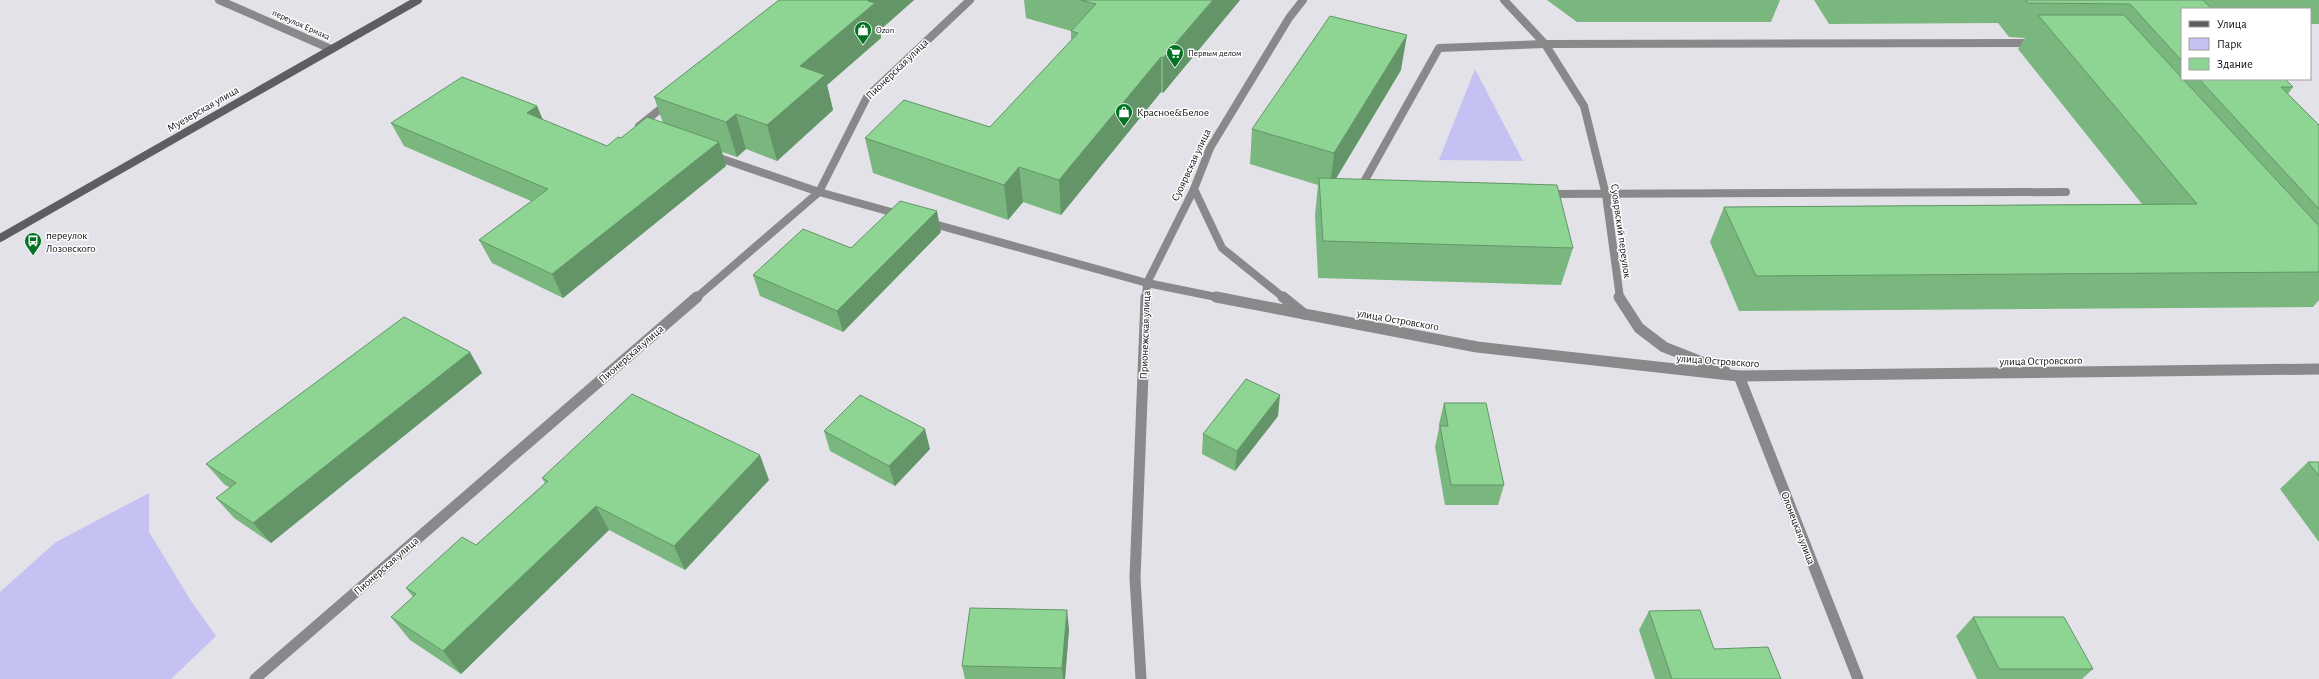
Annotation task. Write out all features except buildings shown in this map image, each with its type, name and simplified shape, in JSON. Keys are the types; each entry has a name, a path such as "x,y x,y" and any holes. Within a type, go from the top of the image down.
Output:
{"main road":[{"name":"Муезерская улица","path":"0,238 418,0"}],"street":[{"name":"переулок Ермака","path":"219,0 331,49"},
{"name":"Пионерская улица","path":"255,679 819,192 866,97 970,0"},
{"name":"Суоярвская улица","path":"1147,283 1194,189 1210,148 1289,18 1303,0"},
{"name":"Суоярвский переулок","path":"1504,0 1545,44 1584,106 1606,195 1618,295 1639,328 1664,347 1738,376"},
{"path":"1379,193 1365,180 1439,48 1545,44 2042,43"},
{"path":"643,131 636,128 679,94"},
{"name":"Прионежская улица","path":"702,151 819,192 1147,283 1135,578 1141,679"},
{"path":"1194,189 1222,248 1306,315"},
{"path":"1535,194 1606,195 2066,192"},
{"name":"улица Островского","path":"1147,283 1306,315 1478,347 1738,376 2319,369"},
{"name":"Олонецкая улица","path":"1738,376 1858,679"}],"green space":[{"path":"1475,69 1523,161 1439,160"},
{"path":"149,493 149,532 191,601 216,636 171,679 0,679 0,592 56,542"}],"place":[{"name":"Ozon","path":"863,45"},
{"name":"Первым делом","path":"1175,68"},
{"name":"Красное&Белое","path":"1124,127"},
{"name":"переулок Лозовского","path":"33,256"}]}
